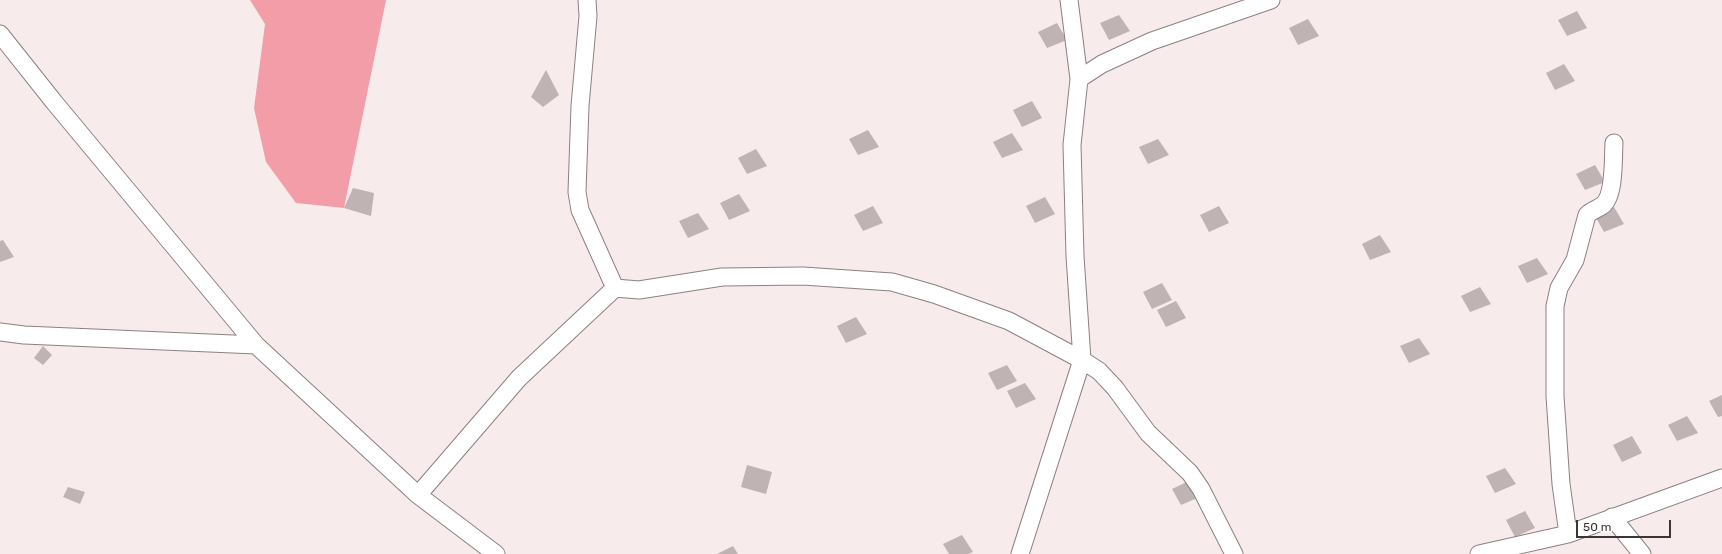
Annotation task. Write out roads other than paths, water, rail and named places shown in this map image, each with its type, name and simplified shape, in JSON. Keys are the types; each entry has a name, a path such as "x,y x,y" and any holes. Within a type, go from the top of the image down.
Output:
{"street":[{"path":"587,0 588,16 580,106 577,192 580,210 615,288"},
{"path":"1020,554 1082,360 1075,256 1072,145 1079,79 1069,0"},
{"path":"1079,79 1102,64 1152,41 1271,0"},
{"path":"0,34 59,108 256,345 418,495 496,554"},
{"path":"1568,534 1561,484 1555,396 1555,306 1559,288 1575,260 1587,215 1591,210 1603,205 1608,199 1612,179 1614,143"},
{"path":"418,495 519,378 615,288 639,290 730,277 803,276 892,282 934,294 1009,321 1082,360 1099,371 1115,388 1148,433 1190,473 1201,489 1234,554"},
{"path":"0,332 24,335 256,345"},
{"path":"1479,554 1568,534 1722,478"},
{"path":"1612,517 1642,554"}]}
